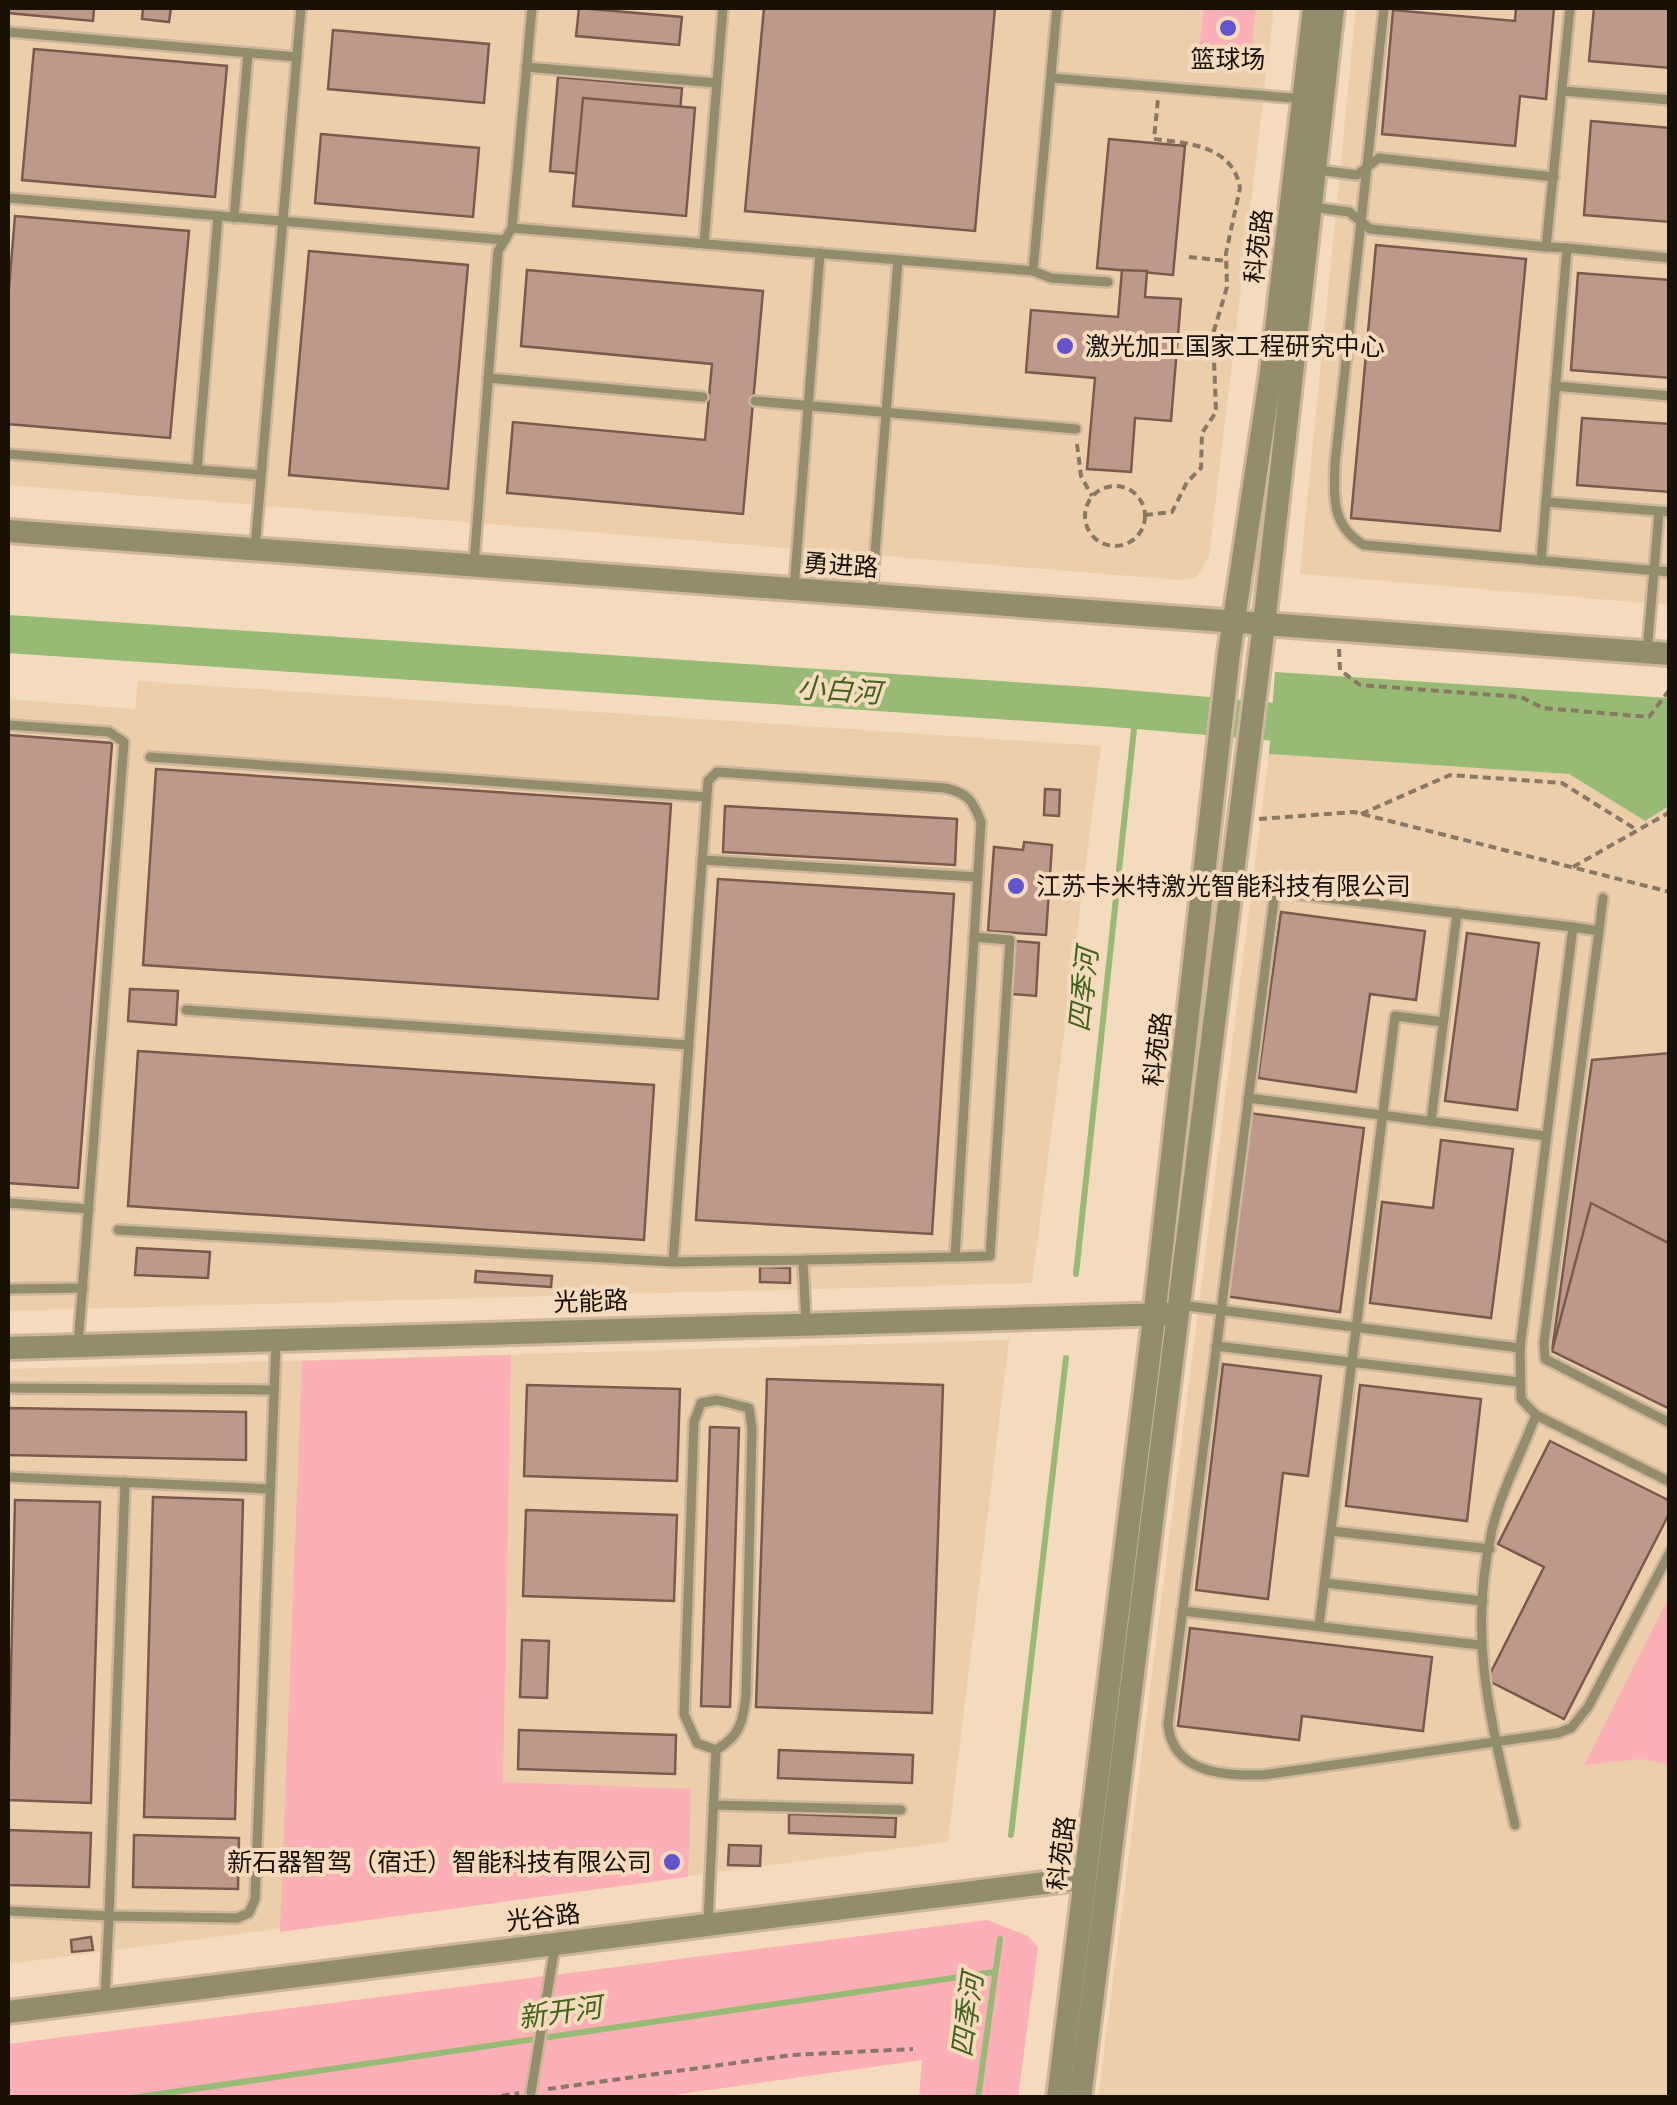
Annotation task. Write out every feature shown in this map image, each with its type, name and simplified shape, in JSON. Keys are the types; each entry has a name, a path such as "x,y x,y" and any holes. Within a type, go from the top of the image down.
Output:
{"street":[{"name":"科苑路","path":"1058,2098 1086,1878 1247,763 1314,169 1314,8"},
{"name":"科苑路","path":"1080,2098 1170,1311 1228,653 1312,100 1332,8"},
{"name":"勇进路","path":"8,531 1658,653"},
{"name":"光能路","path":"8,1348 1170,1311"},
{"name":"光谷路","path":"8,2012 1086,1878"}],"lane":[{"path":"255,549 301,8"},
{"path":"474,566 498,251 512,228 532,8"},
{"path":"704,244 724,8"},
{"path":"1033,271 1057,8"},
{"path":"1384,8 1335,463 1335,512 1342,527 1364,545 1670,572"},
{"path":"1546,247 1570,8"},
{"path":"8,32 297,57"},
{"path":"234,218 248,53"},
{"path":"526,67 717,84"},
{"path":"1052,78 1312,100"},
{"path":"1563,91 1670,100"},
{"path":"1314,169 1357,175 1379,158 1554,177"},
{"path":"8,198 505,240"},
{"path":"1310,207 1348,212 1370,229 1670,258"},
{"path":"197,470 218,216"},
{"path":"512,228 1033,271 1051,278 1108,282"},
{"path":"1541,562 1567,248"},
{"path":"794,589 820,253"},
{"path":"872,595 898,260"},
{"path":"488,378 704,397"},
{"path":"1555,386 1670,396"},
{"path":"755,401 1076,429"},
{"path":"8,454 261,475"},
{"path":"1546,502 1664,512 1653,571 1658,653"},
{"path":"8,725 109,732 124,742 78,1346"},
{"path":"150,757 707,796"},
{"path":"673,1262 708,780 717,772 964,792 974,803 981,822 955,1257"},
{"path":"702,860 977,878"},
{"path":"1599,930 1275,892 1169,1736 1182,1757 1206,1770 1263,1775 1558,1733 1581,1720 1670,1552"},
{"path":"1604,898 1544,1344 1546,1359 1670,1422"},
{"path":"1431,1122 1457,913"},
{"path":"1572,927 1520,1348 1522,1399 1536,1415 1670,1482"},
{"path":"118,1230 673,1262 990,1256 1010,940 974,938"},
{"path":"186,1010 689,1045"},
{"path":"1320,1626 1395,1016 1443,1022"},
{"path":"1248,1098 1546,1136"},
{"path":"8,1203 89,1210"},
{"path":"803,1260 806,1322"},
{"path":"8,1289 82,1288"},
{"path":"1170,1311 1220,1310 1520,1348"},
{"path":"8,1911 237,1918 249,1913 254,1899 276,1339"},
{"path":"1216,1346 1520,1382"},
{"path":"8,1388 274,1390"},
{"path":"718,1400 749,1408 752,1428 746,1695 742,1724 734,1739 716,1750 697,1743 684,1714 694,1422 701,1403 718,1400"},
{"path":"1515,1825 1482,1681 1480,1645 1494,1523 1536,1415"},
{"path":"8,1477 270,1489"},
{"path":"104,1999 126,1482"},
{"path":"1331,1530 1490,1548"},
{"path":"1324,1582 1483,1601"},
{"path":"1182,1610 1480,1645"},
{"path":"708,1924 716,1750"},
{"path":"714,1805 901,1810"},
{"path":"531,2092 556,1944"}],"path":[{"path":"1145,515 1172,512 1187,482 1201,468 1202,433 1216,412 1213,334 1227,287 1240,202 1238,178 1221,154 1201,146 1154,140 1159,87"},
{"path":"1189,257 1228,261"},
{"path":"1076,429 1081,476 1092,496 1085,524 1104,544 1132,541 1145,515"},
{"path":"1092,496 1110,486 1130,490 1145,515"},
{"path":"1340,670 1360,686 1521,697 1544,708 1649,717 1668,691"},
{"path":"1361,814 1450,775 1562,783 1637,830"},
{"path":"1573,867 1670,812"},
{"path":"1240,820 1361,814 1670,892"},
{"path":"489,2098 792,2056 913,2049"}],"shaded area":[{"path":"8,8 1274,8 1209,557 1196,578 1179,580 8,485"},
{"name":"篮球场","path":"1204,8 1256,8 1251,55 1199,49"},
{"path":"1356,8 1669,8 1669,605 1300,574"},
{"path":"1275,672 1669,698 1669,806 1645,821 1569,774 1269,754"},
{"path":"138,681 1101,746 1032,1283 8,1311 8,699 135,709"},
{"path":"1269,754 1569,774 1644,821 1669,806 1669,2097 1098,2098"},
{"path":"1009,1340 948,1842 8,1964 8,1369"},
{"path":"511,1355 503,1782 691,1789 688,1877 280,1932 302,1361"},
{"path":"1669,1597 1669,1764 1641,1759 1584,1765"},
{"path":"987,1920 1028,1936 1038,1947 1018,2097 919,2097 922,2060 653,2098 8,2097 8,2044"}],"building":[{"path":"8,8 94,8 93,21 8,13"},
{"path":"143,8 171,8 169,22 142,19"},
{"path":"579,8 682,17 679,45 576,36"},
{"path":"764,8 995,8 975,231 745,211"},
{"path":"1516,8 1554,8 1546,99 1520,96 1515,146 1382,134 1393,10 1515,21"},
{"path":"1594,8 1670,8 1670,68 1589,61"},
{"path":"333,30 489,44 484,103 328,89"},
{"path":"34,49 227,66 215,197 22,180"},
{"path":"558,77 682,88 674,182 550,171"},
{"path":"583,98 695,108 686,216 573,206"},
{"path":"1591,121 1670,128 1670,222 1584,215"},
{"path":"321,134 479,148 473,217 315,203"},
{"path":"1109,139 1185,146 1173,275 1097,268"},
{"path":"15,216 189,231 170,438 8,424 8,301"},
{"path":"1376,245 1526,259 1500,531 1351,518"},
{"path":"309,251 468,265 448,489 289,475"},
{"path":"527,270 763,291 743,514 507,493 513,422 705,440 712,364 521,346"},
{"path":"1122,270 1147,271 1145,297 1181,299 1171,421 1135,418 1131,472 1087,469 1095,378 1026,372 1031,310 1118,317"},
{"path":"1578,273 1670,280 1670,378 1571,370"},
{"path":"1582,418 1670,424 1670,492 1577,485"},
{"path":"8,735 112,743 78,1188 8,1183"},
{"path":"156,769 671,804 658,999 143,965"},
{"path":"1045,789 1060,790 1059,816 1044,815"},
{"path":"725,806 957,819 955,865 723,852"},
{"path":"1024,842 1052,845 1046,935 988,931 994,847 1023,850"},
{"path":"718,879 954,894 932,1234 696,1220"},
{"path":"1281,912 1425,931 1416,1000 1370,994 1356,1092 1258,1078"},
{"path":"1467,933 1539,943 1517,1110 1445,1101"},
{"path":"1015,941 1039,943 1036,996 1012,994"},
{"path":"130,989 178,991 176,1025 128,1021"},
{"path":"138,1051 654,1085 644,1240 128,1206"},
{"path":"1670,1053 1670,1244 1661,1239 1594,1371 1552,1351 1592,1060"},
{"path":"1248,1113 1364,1128 1340,1312 1224,1296"},
{"path":"1441,1140 1513,1149 1491,1318 1370,1303 1382,1202 1433,1208"},
{"path":"1591,1203 1670,1244 1670,1409 1552,1351"},
{"path":"137,1248 210,1252 208,1278 135,1275"},
{"path":"760,1267 790,1268 790,1283 760,1282"},
{"path":"476,1271 552,1276 551,1287 475,1282"},
{"path":"1223,1364 1321,1376 1308,1476 1283,1473 1268,1599 1196,1590"},
{"path":"767,1379 943,1385 932,1713 756,1707"},
{"path":"527,1385 680,1389 677,1481 524,1476"},
{"path":"1360,1385 1481,1399 1467,1521 1346,1506"},
{"path":"8,1408 246,1412 246,1460 8,1455"},
{"path":"710,1427 739,1428 730,1707 701,1706"},
{"path":"1550,1441 1670,1501 1670,1512 1564,1719 1487,1680 1544,1567 1498,1544"},
{"path":"153,1497 243,1500 235,1819 144,1817"},
{"path":"15,1500 100,1502 91,1803 8,1800"},
{"path":"526,1510 677,1515 674,1601 523,1596"},
{"path":"1190,1628 1432,1657 1423,1731 1302,1716 1299,1740 1178,1726"},
{"path":"522,1640 549,1641 547,1698 520,1697"},
{"path":"519,1730 676,1735 675,1774 518,1769"},
{"path":"779,1750 913,1755 912,1783 778,1778"},
{"path":"789,1814 896,1818 895,1837 789,1833"},
{"path":"8,1830 91,1833 89,1887 8,1885"},
{"path":"134,1835 239,1838 238,1889 133,1887"},
{"path":"729,1845 761,1846 760,1866 728,1865"},
{"path":"91,1937 93,1950 72,1952 71,1940"}],"waterway":[{"name":"小白河","path":"8,634 1103,707 1322,726"},
{"name":"四季河","path":"1076,1274 1136,710"},
{"name":"四季河","path":"1011,1835 1066,1358"},
{"name":"四季河","path":"978,2098 1000,1939"},
{"name":"新开河","path":"132,2098 994,1972"}],"place":[{"name":"篮球场","path":"1228,28"},
{"name":"激光加工国家工程研究中心","path":"1065,346"},
{"name":"江苏卡米特激光智能科技有限公司","path":"1016,886"},
{"name":"新石器智驾（宿迁）智能科技有限公司","path":"672,1862"}]}
